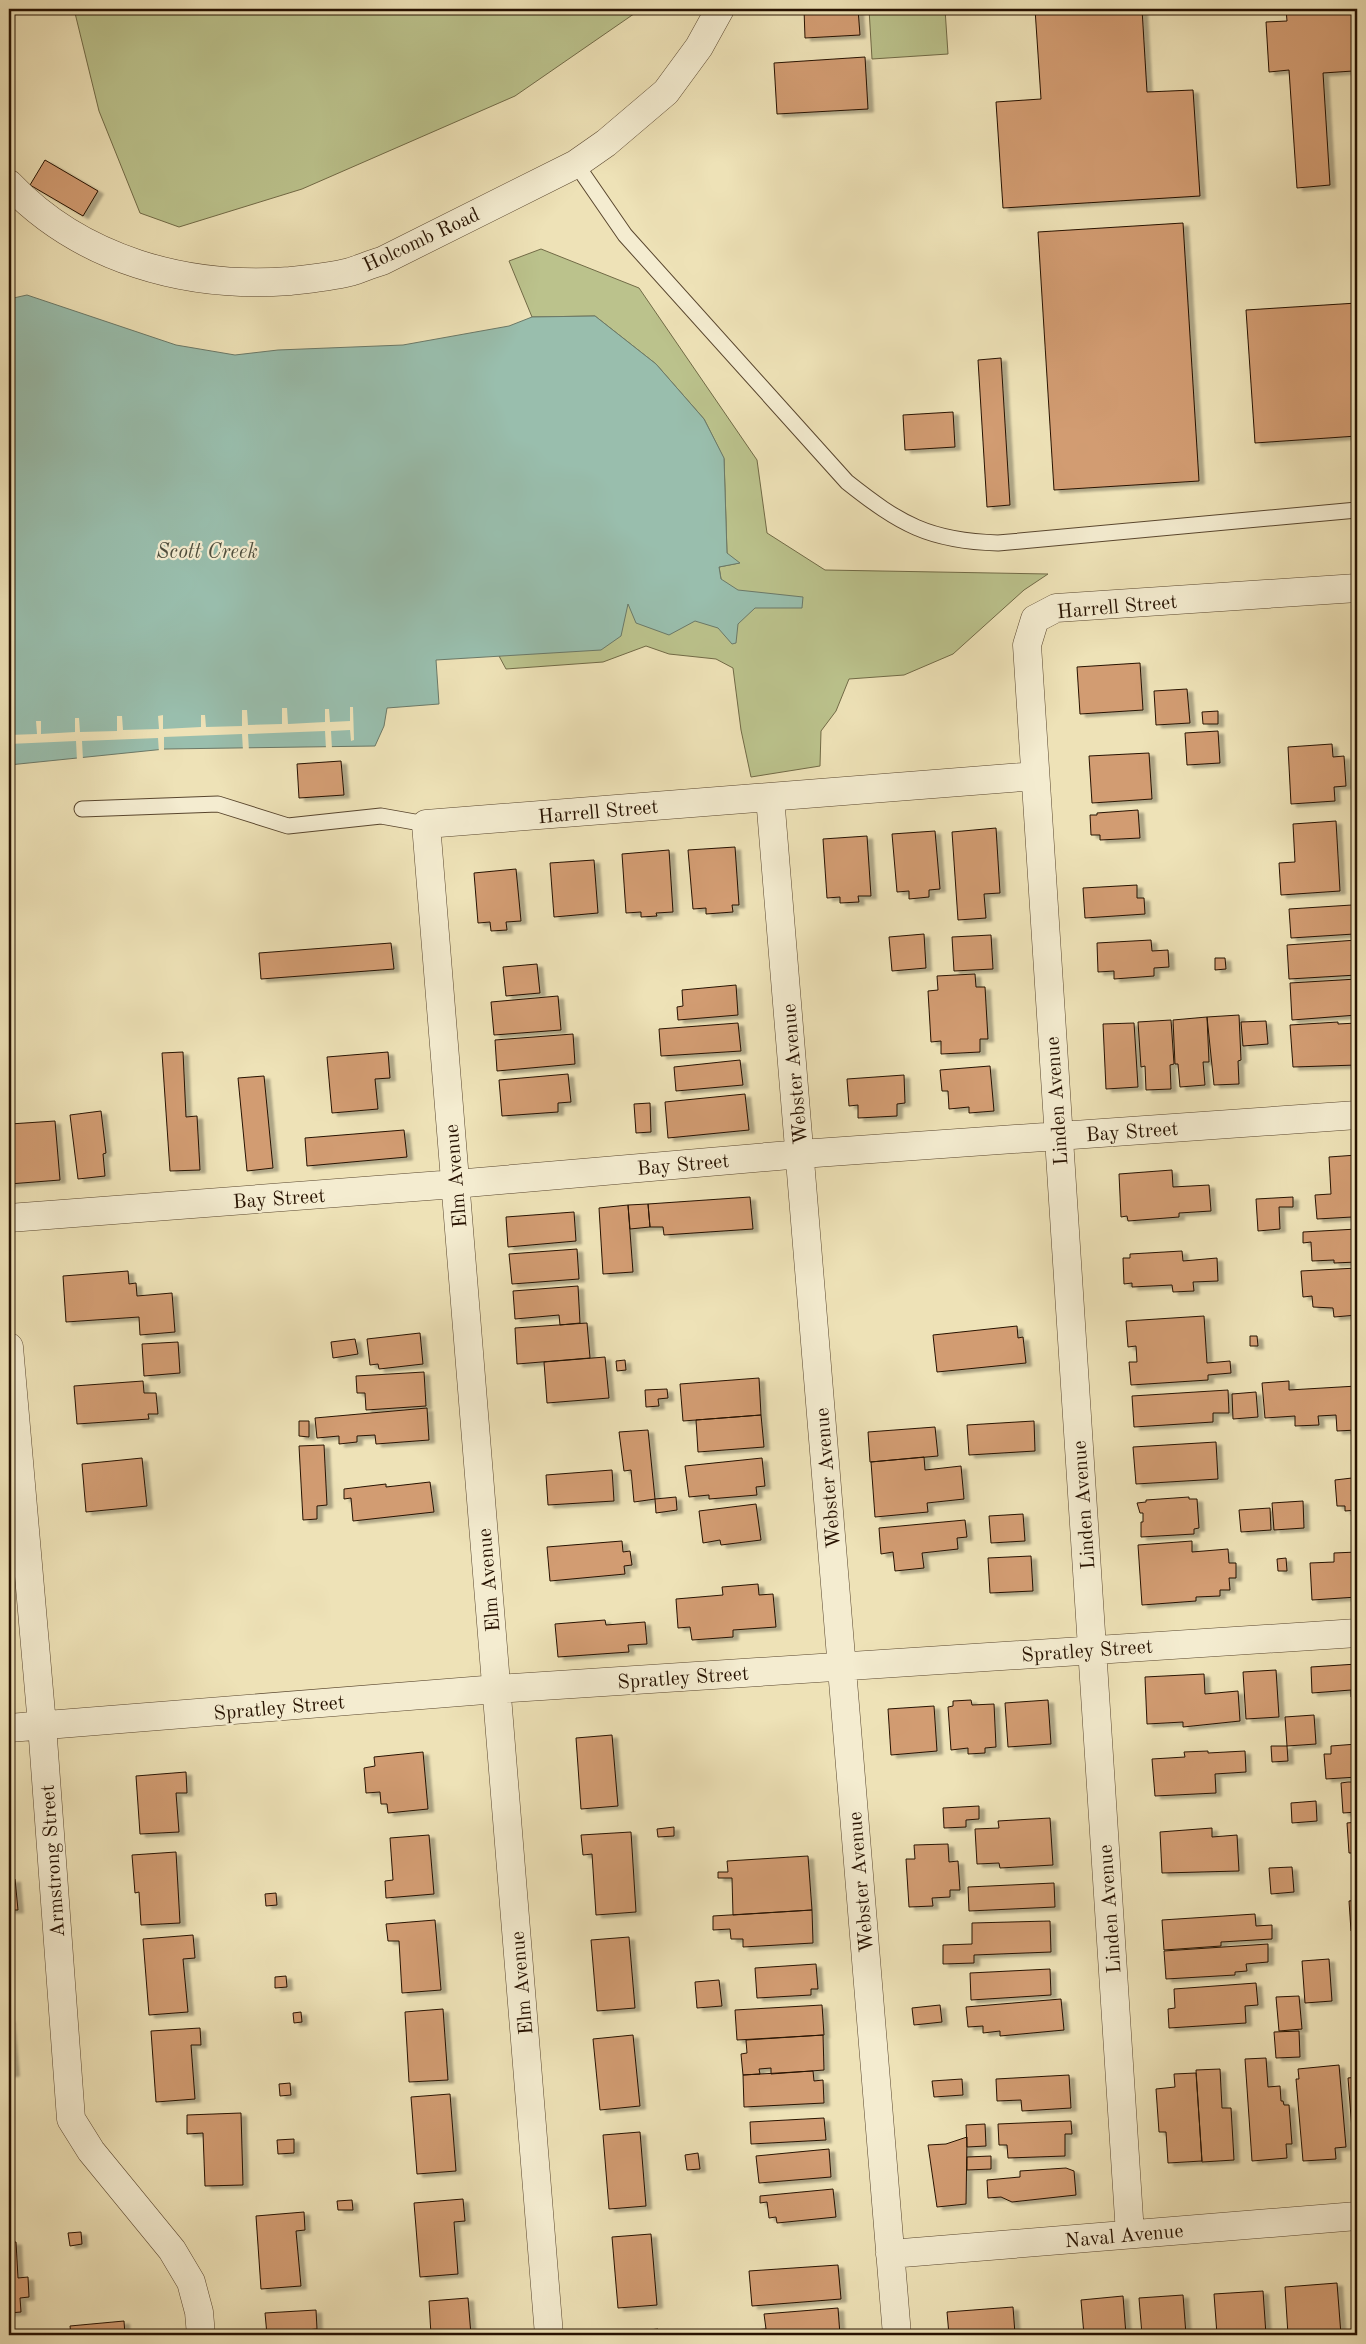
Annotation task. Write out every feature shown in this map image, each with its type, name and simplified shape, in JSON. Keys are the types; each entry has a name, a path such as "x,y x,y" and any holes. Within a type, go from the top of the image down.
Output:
{"street":[{"name":"Holcomb Road","path":"9,184 45,215 80,239 121,259 156,271 238,282 309,279 349,272 382,260 576,164 606,143 666,92 698,47 720,9"},
{"name":"Harrell Street","path":"1035,776 1027,645 1034,619 1056,608 1357,588"},
{"path":"770,797 1035,776"},
{"name":"Linden Avenue","path":"1035,776 1130,2234"},
{"name":"Harrell Street","path":"426,824 770,797"},
{"name":"Webster Avenue","path":"770,797 801,1154 897,2335"},
{"name":"Elm Avenue","path":"426,824 549,2335"},
{"name":"Bay Street","path":"9,1218 456,1184 801,1154 1357,1115"},
{"name":"Armstrong Street","path":"9,1346 42,1725 71,2119 91,2151 172,2250 192,2282 199,2312 201,2335"},
{"name":"Spratley Street","path":"9,1728 497,1689 1357,1632"},
{"name":"Naval Avenue","path":"890,2254 1357,2216"}],"lane":[{"path":"576,164 624,235 847,482 880,508 917,529 964,542 998,543 1357,510"},
{"path":"82,808 218,804 288,826 381,816 426,824"}],"green space":[{"path":"74,9 641,9 515,96 302,189 179,227 140,213 99,111"},
{"path":"869,9 945,9 948,54 872,59"},
{"path":"541,249 639,288 757,460 767,533 825,570 1048,574 1024,590 953,654 904,675 849,679 836,711 821,731 820,766 751,777 741,730 733,668 716,659 669,654 646,646 603,662 506,669 499,656 615,633 628,603 721,579 719,567 739,563 727,554 724,459 704,419 656,364 595,316 532,317 509,261"}],"water":[{"name":"Scott Creek","path":"27,295 176,345 235,355 278,350 403,345 509,326 532,317 595,316 656,364 704,419 724,458 727,553 740,563 719,567 721,579 738,590 803,597 802,608 755,608 738,624 736,643 732,644 718,628 695,621 669,635 636,623 628,604 621,636 601,650 436,660 439,704 387,708 384,726 375,746 165,749 9,765 9,299"}],"pier":[{"path":"350,707 353,707 354,740 351,741 350,730 331,731 332,749 326,749 325,731 248,734 249,751 243,751 242,734 164,737 164,752 159,753 158,738 82,741 83,760 77,761 76,741 9,744 9,735 37,734 36,721 41,721 41,734 75,732 75,718 79,718 80,732 117,731 117,716 122,716 123,730 159,729 158,716 163,715 163,729 201,727 201,715 205,715 206,727 242,726 242,710 247,710 248,725 282,724 282,708 287,708 288,724 325,722 325,709 329,709 330,722 350,721"}],"building":[{"path":"804,9 858,9 860,35 805,38"},
{"path":"1035,9 1142,9 1147,92 1193,90 1200,196 1003,208 996,102 1041,99"},
{"path":"1286,9 1319,9 1319,14 1350,13 1350,9 1357,9 1357,84 1354,84 1353,71 1323,73 1330,185 1297,188 1289,70 1269,72 1266,22 1287,21"},
{"path":"865,57 868,109 777,114 774,63"},
{"path":"45,160 98,191 83,216 30,185"},
{"path":"1183,223 1199,481 1054,490 1038,232"},
{"path":"1357,303 1357,436 1255,443 1246,310"},
{"path":"1001,358 1010,505 987,507 978,360"},
{"path":"953,412 955,447 905,450 903,415"},
{"path":"1140,663 1143,710 1080,714 1077,667"},
{"path":"1187,689 1190,723 1156,725 1154,691"},
{"path":"1218,711 1218,724 1203,724 1202,712"},
{"path":"1218,731 1220,763 1187,765 1185,733"},
{"path":"1332,744 1333,757 1344,756 1346,786 1334,787 1335,801 1291,804 1288,747"},
{"path":"1149,753 1152,799 1092,803 1089,756"},
{"path":"341,761 344,795 299,798 297,764"},
{"path":"1138,810 1140,838 1100,840 1100,835 1091,835 1090,815"},
{"path":"1336,821 1340,891 1281,895 1279,863 1295,862 1293,824"},
{"path":"996,828 1000,893 984,894 986,918 958,920 952,832"},
{"path":"935,831 940,889 929,890 929,897 909,899 909,891 897,892 892,834"},
{"path":"867,836 871,896 858,896 859,902 840,903 840,897 827,898 823,839"},
{"path":"735,847 739,905 732,905 733,912 706,914 706,908 693,909 688,850"},
{"path":"669,850 673,912 656,913 657,916 641,917 641,912 626,913 622,854"},
{"path":"594,860 598,913 554,917 550,863"},
{"path":"516,869 521,921 506,922 507,930 491,931 490,922 478,923 474,873"},
{"path":"1137,885 1137,898 1144,898 1145,914 1085,918 1083,888"},
{"path":"1352,905 1354,934 1291,938 1289,909"},
{"path":"924,934 926,968 892,971 889,937"},
{"path":"991,935 993,969 954,971 952,937"},
{"path":"1151,940 1152,951 1168,950 1169,967 1154,968 1154,976 1114,979 1114,971 1098,972 1097,943"},
{"path":"1357,940 1357,975 1289,979 1287,945"},
{"path":"391,943 394,969 261,979 259,953"},
{"path":"1215,958 1225,958 1226,969 1215,970"},
{"path":"537,964 540,993 506,996 503,967"},
{"path":"975,974 976,987 985,987 988,1039 980,1039 980,1052 941,1054 941,1041 931,1042 928,991 938,990 937,976"},
{"path":"1357,979 1357,1015 1292,1020 1290,983"},
{"path":"736,985 738,1015 678,1020 677,1007 683,1006 682,990"},
{"path":"558,996 561,1030 494,1035 491,1002"},
{"path":"1239,1015 1241,1060 1238,1061 1239,1084 1214,1085 1207,1017"},
{"path":"1207,1017 1209,1062 1203,1062 1205,1085 1180,1087 1178,1064 1175,1064 1173,1020"},
{"path":"1171,1020 1174,1064 1170,1065 1171,1089 1146,1090 1145,1066 1141,1067 1138,1022"},
{"path":"1266,1021 1268,1044 1243,1046 1241,1022"},
{"path":"1338,1022 1338,1024 1357,1023 1357,1065 1293,1067 1290,1025"},
{"path":"738,1023 741,1051 661,1056 659,1029"},
{"path":"1134,1023 1138,1087 1106,1089 1103,1024"},
{"path":"573,1034 575,1064 497,1071 495,1040"},
{"path":"183,1052 186,1117 197,1116 200,1170 170,1171 162,1053"},
{"path":"388,1052 390,1078 375,1079 378,1109 332,1113 327,1057"},
{"path":"740,1060 743,1085 676,1091 674,1067"},
{"path":"990,1066 994,1111 969,1113 969,1107 949,1109 948,1091 942,1091 940,1070"},
{"path":"568,1074 571,1102 558,1103 558,1112 502,1116 499,1080"},
{"path":"904,1075 905,1103 897,1104 897,1116 858,1118 858,1105 849,1106 847,1079"},
{"path":"264,1076 273,1168 247,1171 238,1078"},
{"path":"745,1094 749,1130 668,1138 665,1102"},
{"path":"650,1103 651,1132 636,1133 634,1104"},
{"path":"101,1111 106,1153 103,1154 105,1176 78,1179 70,1115"},
{"path":"55,1121 60,1180 9,1184 10,1124"},
{"path":"404,1130 407,1157 307,1166 305,1138"},
{"path":"1357,1155 1357,1209 1352,1209 1352,1217 1317,1219 1315,1195 1331,1194 1329,1157"},
{"path":"1172,1170 1173,1187 1209,1185 1211,1211 1179,1213 1179,1217 1128,1221 1127,1216 1121,1217 1119,1174"},
{"path":"750,1197 753,1229 664,1235 663,1227 650,1227 648,1204"},
{"path":"1293,1197 1293,1207 1279,1207 1280,1229 1258,1231 1256,1199"},
{"path":"648,1204 650,1227 630,1229 628,1205"},
{"path":"628,1205 633,1272 603,1274 599,1208"},
{"path":"574,1212 576,1241 508,1247 506,1217"},
{"path":"1357,1229 1357,1262 1334,1263 1334,1260 1312,1261 1311,1242 1303,1243 1303,1232"},
{"path":"577,1249 579,1279 512,1284 509,1254"},
{"path":"1182,1251 1183,1261 1217,1258 1218,1281 1193,1282 1194,1291 1173,1292 1172,1285 1132,1287 1132,1283 1124,1284 1123,1258 1130,1258 1130,1254"},
{"path":"1357,1268 1357,1315 1334,1317 1333,1308 1313,1307 1312,1296 1303,1297 1301,1271"},
{"path":"128,1271 129,1284 136,1283 137,1296 172,1293 175,1332 140,1335 139,1317 66,1322 63,1276"},
{"path":"578,1286 580,1323 560,1325 559,1315 515,1319 513,1291"},
{"path":"1204,1316 1207,1363 1230,1361 1231,1373 1208,1375 1208,1380 1131,1385 1129,1362 1137,1362 1136,1346 1128,1347 1126,1321"},
{"path":"587,1323 590,1358 517,1364 515,1328"},
{"path":"1017,1326 1018,1338 1023,1337 1026,1363 937,1372 933,1335"},
{"path":"420,1333 423,1364 379,1369 378,1364 370,1365 367,1339"},
{"path":"1250,1336 1257,1336 1258,1346 1250,1346"},
{"path":"355,1339 358,1354 333,1358 331,1342"},
{"path":"178,1342 180,1373 144,1376 142,1344"},
{"path":"605,1357 609,1398 547,1403 544,1362"},
{"path":"625,1360 626,1370 617,1371 616,1361"},
{"path":"424,1372 426,1406 366,1410 365,1393 357,1393 356,1376"},
{"path":"759,1378 761,1415 683,1421 680,1384"},
{"path":"143,1381 144,1393 156,1393 158,1414 148,1414 149,1419 77,1424 74,1386"},
{"path":"1289,1381 1289,1390 1357,1386 1357,1430 1337,1431 1336,1415 1318,1416 1319,1425 1295,1426 1295,1416 1265,1418 1262,1383"},
{"path":"667,1389 668,1398 658,1399 659,1406 646,1407 645,1390"},
{"path":"1228,1390 1229,1413 1213,1413 1213,1422 1134,1427 1132,1396"},
{"path":"1256,1392 1258,1417 1233,1419 1232,1394"},
{"path":"427,1408 429,1440 376,1444 375,1435 357,1436 357,1442 339,1444 339,1436 317,1438 315,1418"},
{"path":"761,1415 764,1447 698,1452 696,1420"},
{"path":"299,1421 309,1421 309,1437 299,1436"},
{"path":"1034,1421 1035,1451 969,1455 967,1425"},
{"path":"935,1427 938,1456 870,1462 868,1432"},
{"path":"648,1430 655,1499 634,1502 631,1470 624,1471 619,1432"},
{"path":"1216,1442 1218,1479 1136,1484 1133,1447"},
{"path":"324,1445 327,1505 317,1506 317,1519 303,1520 299,1446"},
{"path":"924,1457 925,1470 961,1466 964,1499 927,1503 928,1512 875,1517 871,1462"},
{"path":"142,1458 147,1506 86,1512 82,1464"},
{"path":"762,1458 765,1486 756,1487 757,1495 709,1499 709,1495 689,1497 685,1466"},
{"path":"612,1470 614,1501 548,1505 546,1475"},
{"path":"1357,1478 1357,1510 1345,1511 1345,1506 1337,1506 1335,1480"},
{"path":"430,1482 434,1512 353,1521 351,1498 344,1499 344,1489 386,1484 386,1487"},
{"path":"676,1497 677,1510 656,1513 655,1499"},
{"path":"1189,1497 1189,1499 1197,1499 1199,1528 1194,1529 1194,1534 1141,1537 1143,1513 1140,1513 1137,1503 1146,1502 1146,1500"},
{"path":"1303,1501 1304,1528 1274,1530 1272,1503"},
{"path":"756,1504 761,1540 721,1545 720,1540 703,1543 699,1511"},
{"path":"1270,1508 1271,1530 1241,1532 1239,1510"},
{"path":"1023,1514 1025,1541 991,1543 989,1516"},
{"path":"965,1520 967,1537 957,1538 958,1549 922,1553 924,1568 895,1571 893,1552 881,1554 879,1528"},
{"path":"622,1541 623,1552 630,1551 632,1565 624,1566 625,1574 550,1581 547,1547"},
{"path":"1192,1541 1192,1552 1228,1549 1229,1563 1236,1563 1236,1578 1229,1578 1230,1590 1220,1590 1220,1596 1196,1597 1196,1601 1142,1605 1138,1545"},
{"path":"1357,1552 1357,1597 1312,1600 1310,1563 1334,1562 1334,1553"},
{"path":"1031,1556 1033,1591 990,1593 988,1558"},
{"path":"1286,1558 1287,1571 1278,1571 1277,1559"},
{"path":"758,1584 759,1595 773,1594 776,1627 733,1630 733,1637 692,1640 690,1627 678,1628 676,1599 723,1595 722,1587"},
{"path":"605,1620 606,1625 645,1622 647,1644 628,1645 629,1652 558,1657 555,1624"},
{"path":"1357,1664 1357,1697 1351,1697 1351,1690 1312,1693 1311,1667"},
{"path":"1276,1670 1279,1717 1246,1719 1243,1672"},
{"path":"1204,1674 1205,1694 1238,1691 1240,1721 1183,1727 1183,1722 1147,1724 1145,1677"},
{"path":"971,1700 972,1705 994,1704 996,1747 985,1748 985,1753 968,1754 968,1748 951,1750 948,1707 953,1706 953,1701"},
{"path":"1048,1700 1051,1744 1008,1747 1005,1703"},
{"path":"934,1706 937,1751 891,1755 888,1709"},
{"path":"1314,1715 1316,1744 1287,1746 1285,1717"},
{"path":"612,1735 618,1806 581,1809 576,1738"},
{"path":"1357,1744 1357,1777 1326,1779 1324,1754 1331,1754 1331,1746"},
{"path":"1271,1746 1287,1746 1288,1761 1272,1762"},
{"path":"1208,1751 1208,1753 1245,1751 1246,1772 1215,1774 1216,1793 1155,1796 1152,1759 1185,1757 1184,1752"},
{"path":"423,1752 428,1809 388,1813 387,1804 381,1804 380,1792 366,1793 364,1768 375,1766 374,1757"},
{"path":"186,1772 187,1793 176,1793 179,1832 140,1834 136,1776"},
{"path":"1357,1782 1357,1812 1343,1813 1341,1783"},
{"path":"1316,1801 1317,1821 1292,1823 1291,1803"},
{"path":"979,1806 979,1819 966,1820 966,1827 944,1828 943,1808"},
{"path":"1050,1818 1053,1865 1000,1868 999,1863 977,1864 975,1829 999,1828 998,1821"},
{"path":"1357,1822 1357,1853 1349,1853 1347,1823"},
{"path":"674,1827 674,1836 658,1837 657,1829"},
{"path":"1212,1828 1212,1837 1237,1835 1239,1871 1162,1873 1160,1832"},
{"path":"631,1832 636,1912 596,1915 592,1854 583,1855 581,1835"},
{"path":"429,1835 434,1894 386,1898 385,1881 393,1880 390,1838"},
{"path":"948,1844 949,1862 958,1861 960,1890 950,1890 950,1897 932,1898 933,1906 909,1907 906,1859 915,1859 914,1845"},
{"path":"176,1852 180,1923 141,1925 139,1892 135,1893 132,1855"},
{"path":"808,1856 812,1910 733,1915 732,1878 718,1878 718,1872 728,1872 727,1861"},
{"path":"1292,1867 1294,1892 1271,1894 1269,1868"},
{"path":"15,1879 18,1910 9,1910 9,1880"},
{"path":"1054,1883 1055,1907 969,1911 968,1887"},
{"path":"276,1893 277,1905 266,1906 265,1894"},
{"path":"1357,1900 1357,1931 1351,1931 1349,1901"},
{"path":"812,1910 813,1943 743,1947 743,1939 731,1939 730,1929 713,1930 713,1916"},
{"path":"1255,1914 1256,1926 1272,1925 1272,1939 1221,1942 1221,1946 1164,1950 1162,1920"},
{"path":"435,1920 441,1990 402,1993 399,1941 388,1941 386,1924"},
{"path":"1050,1921 1051,1952 974,1955 974,1963 943,1964 943,1945 972,1944 972,1923"},
{"path":"193,1935 195,1958 183,1959 188,2012 149,2015 143,1939"},
{"path":"629,1937 635,2008 597,2011 591,1940"},
{"path":"1268,1944 1268,1962 1246,1964 1247,1971 1235,1972 1235,1975 1166,1979 1164,1951"},
{"path":"1329,1959 1332,2001 1305,2003 1302,1961"},
{"path":"816,1964 818,1989 811,1989 811,1995 757,1998 755,1968"},
{"path":"1050,1969 1051,1995 971,2000 970,1973"},
{"path":"286,1976 287,1987 275,1988 275,1977"},
{"path":"719,1980 722,2006 697,2008 695,1982"},
{"path":"1256,1983 1258,2005 1245,2006 1246,2023 1169,2028 1168,2009 1175,2008 1174,1989"},
{"path":"1299,1996 1302,2029 1279,2031 1276,1997"},
{"path":"1061,1999 1064,2030 1000,2036 1000,2031 983,2033 983,2026 968,2027 966,2007"},
{"path":"822,2005 824,2035 737,2040 735,2010"},
{"path":"940,2005 942,2022 914,2025 912,2008"},
{"path":"443,2009 448,2080 409,2082 405,2012"},
{"path":"301,2012 302,2022 294,2023 293,2013"},
{"path":"9,2019 14,2073 9,2074"},
{"path":"200,2028 201,2045 191,2045 195,2099 156,2102 151,2031"},
{"path":"1299,2031 1300,2057 1276,2058 1274,2032"},
{"path":"633,2035 640,2106 600,2110 593,2039"},
{"path":"823,2035 824,2070 771,2074 771,2068 759,2069 760,2074 743,2075 741,2054 747,2053 746,2040"},
{"path":"1266,2058 1268,2087 1280,2086 1281,2101 1283,2101 1284,2105 1289,2105 1292,2144 1286,2144 1287,2158 1252,2161 1245,2059"},
{"path":"1339,2065 1346,2147 1335,2148 1336,2159 1303,2161 1296,2079 1299,2079 1298,2069"},
{"path":"1220,2069 1222,2108 1231,2108 1234,2160 1202,2162 1196,2070"},
{"path":"813,2071 814,2081 823,2080 824,2103 744,2107 743,2075"},
{"path":"1196,2073 1202,2161 1168,2163 1166,2132 1159,2132 1156,2089 1175,2087 1174,2074"},
{"path":"1069,2075 1071,2108 1022,2111 1021,2100 997,2101 996,2079"},
{"path":"1357,2077 1357,2155 1354,2156 1348,2078"},
{"path":"962,2079 963,2095 934,2097 932,2081"},
{"path":"290,2083 291,2095 280,2096 279,2084"},
{"path":"450,2094 456,2171 417,2174 411,2097"},
{"path":"241,2113 243,2185 205,2186 203,2133 187,2134 187,2115"},
{"path":"824,2118 826,2140 751,2144 750,2122"},
{"path":"1071,2121 1072,2134 1065,2134 1065,2156 1008,2158 1007,2145 999,2145 998,2124"},
{"path":"985,2124 986,2146 967,2147 966,2125"},
{"path":"640,2132 646,2206 609,2209 603,2135"},
{"path":"967,2137 966,2204 937,2207 928,2145 946,2144"},
{"path":"294,2139 294,2153 278,2154 277,2140"},
{"path":"829,2149 831,2177 759,2183 756,2156"},
{"path":"698,2153 700,2169 687,2170 685,2155"},
{"path":"991,2156 991,2169 967,2170 967,2157"},
{"path":"1066,2168 1074,2171 1076,2195 1012,2202 1001,2197 988,2198 987,2180 1020,2177 1020,2171"},
{"path":"833,2189 836,2217 777,2223 776,2217 769,2218 767,2202 760,2203 760,2196"},
{"path":"463,2199 465,2221 454,2222 458,2274 420,2277 414,2203"},
{"path":"352,2200 353,2210 338,2210 337,2201"},
{"path":"304,2212 305,2230 296,2231 301,2286 261,2289 256,2216"},
{"path":"81,2232 82,2244 70,2246 68,2233"},
{"path":"651,2234 657,2305 618,2308 612,2237"},
{"path":"9,2242 16,2242 18,2278 28,2277 29,2297 20,2298 21,2312 9,2313"},
{"path":"838,2265 841,2299 752,2306 749,2271"},
{"path":"1337,2283 1341,2335 1288,2335 1285,2287"},
{"path":"1357,2285 1357,2325 1352,2286"},
{"path":"1263,2291 1266,2335 1217,2335 1214,2294"},
{"path":"1183,2295 1186,2335 1142,2335 1139,2298"},
{"path":"1123,2296 1126,2335 1084,2335 1081,2300"},
{"path":"468,2298 471,2335 431,2335 429,2301"},
{"path":"1013,2307 1015,2334 949,2335 947,2312"},
{"path":"838,2308 840,2335 755,2335 754,2330 766,2329 764,2314"},
{"path":"316,2310 317,2329 306,2330 306,2335 267,2335 265,2313"},
{"path":"124,2321 125,2335 71,2335 70,2326"},
{"path":"658,2329 659,2335 620,2335 620,2333"}]}
